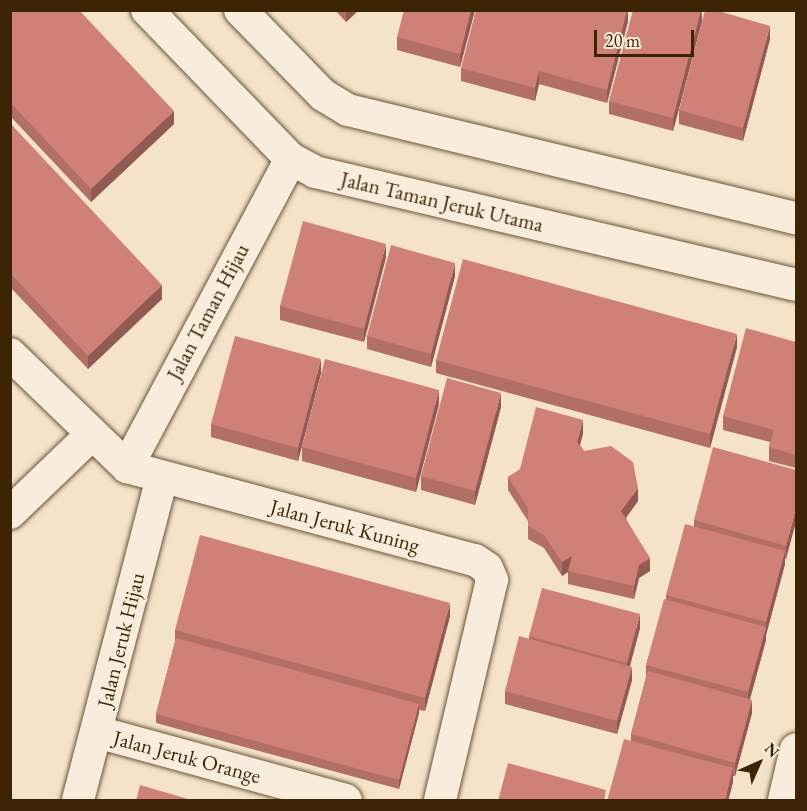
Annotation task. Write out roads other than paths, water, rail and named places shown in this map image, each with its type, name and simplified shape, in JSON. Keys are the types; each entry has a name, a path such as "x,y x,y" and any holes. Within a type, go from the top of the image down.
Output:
{"street":[{"name":"Jalan Taman Jeruk Utama","path":"147,10 291,159 315,172 796,285"},
{"path":"240,10 323,95 348,110 796,218"},
{"name":"Jalan Taman Hijau","path":"127,466 291,159"},
{"name":"Jalan Jeruk Kuning","path":"10,354 90,436 127,466 162,478 475,560 487,568 492,580 440,801"},
{"path":"10,513 90,436"},
{"name":"Jalan Jeruk Hijau","path":"78,801 98,732 162,478"},
{"name":"Jalan Jeruk Orange","path":"98,732 346,801"},
{"path":"784,801 796,749"}]}
